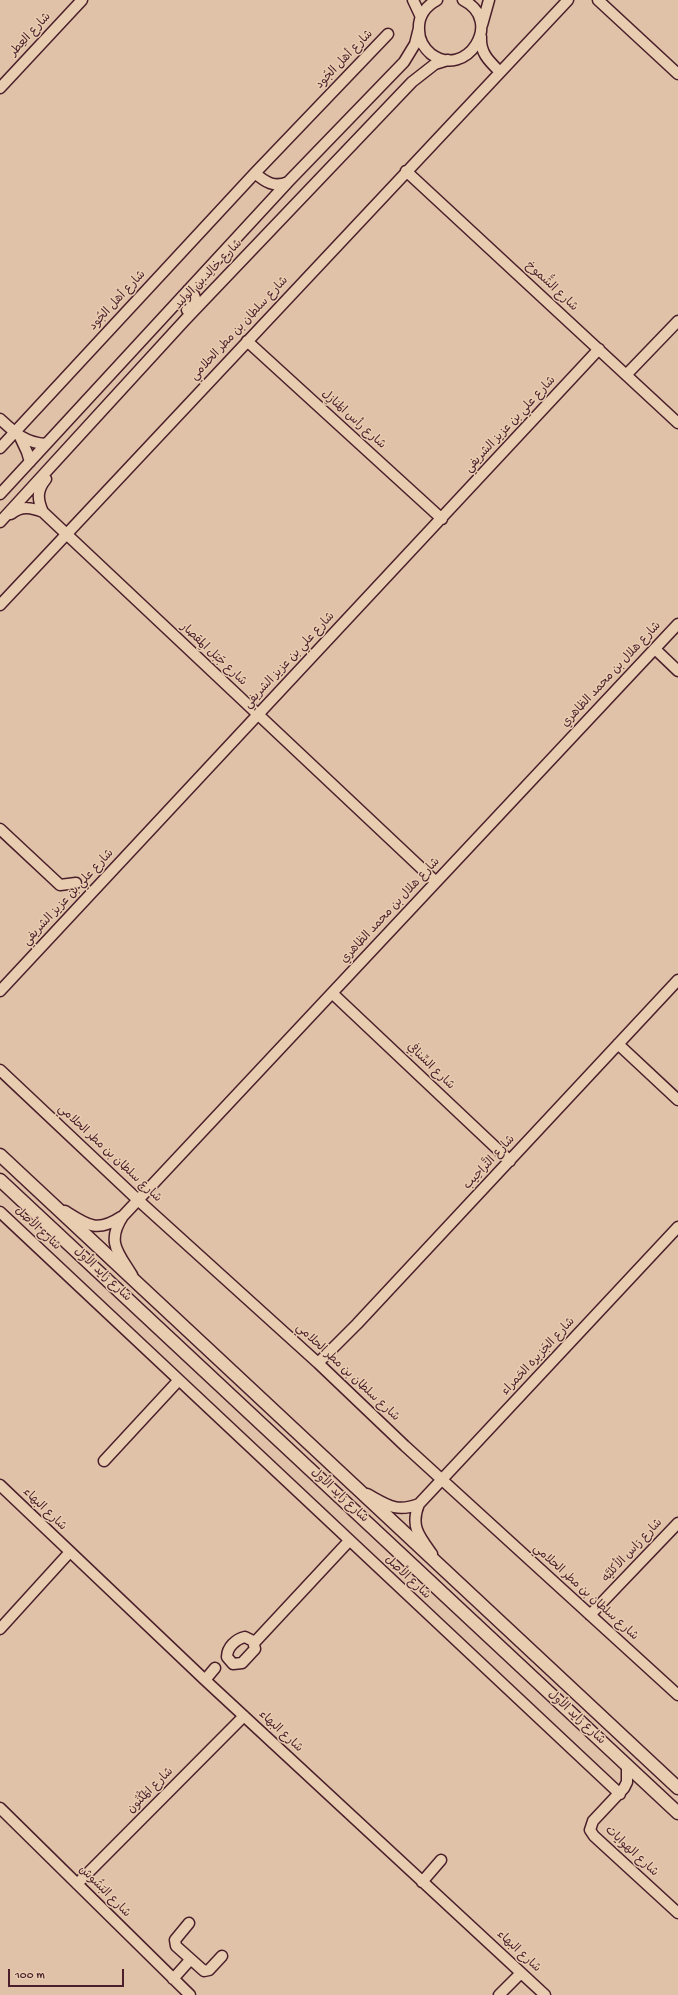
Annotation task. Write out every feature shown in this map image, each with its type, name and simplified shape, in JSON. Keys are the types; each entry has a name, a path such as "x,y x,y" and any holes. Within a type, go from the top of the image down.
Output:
{"main road":[{"name":"شارع زايد الأول","path":"0,1155 678,1788"},
{"name":"شارع زايد الأول","path":"0,1180 678,1813"}],"street":[{"name":"شارع العِطر","path":"0,88 82,0"},
{"path":"413,0 421,18"},
{"path":"421,18 430,4 437,0"},
{"path":"463,0 476,11 481,31 482,50 488,60 500,72"},
{"path":"453,59 474,49 481,31 484,12 489,0"},
{"name":"شارع سلطان بن مطر الحلامي","path":"0,605 568,0"},
{"path":"598,0 678,74"},
{"name":"شارع خالِد بن الوليد","path":"0,494 288,182 404,62 415,44 421,18"},
{"path":"419,28 420,36 427,50 440,58 453,59 477,57 488,60"},
{"name":"شارع أهل الجُود","path":"0,448 17,434 255,173 388,34"},
{"name":"شارع خالِد بن الوليد","path":"0,523 185,320 412,82 435,64 453,59"},
{"name":"شارع الشُّموخ","path":"406,171 678,423"},
{"path":"255,173 264,181 273,185 288,182"},
{"path":"264,181 269,193 268,205"},
{"path":"185,320 186,311 195,298 194,295 188,290"},
{"path":"626,375 678,321"},
{"name":"شارع رأس المَنازِل","path":"247,341 442,518"},
{"name":"شارع علي بن عزيز الشريفي","path":"0,991 599,349"},
{"path":"0,419 17,434 30,442 46,444"},
{"path":"17,434 28,452 30,462"},
{"path":"43,512 39,502 40,489 60,457"},
{"path":"0,523 20,509 27,507 43,512"},
{"name":"شارع جَبَل المِقصار","path":"43,512 436,882"},
{"name":"شارع هلال بن محمد الظاهري","path":"53,1204 82,1222 96,1227 108,1225 122,1216 678,624"},
{"path":"655,649 678,670"},
{"path":"0,829 60,885 76,884"},
{"name":"شارع التَّراحِيب","path":"318,1362 510,1161 678,980"},
{"name":"شارع السِّنافِي","path":"332,992 510,1161"},
{"path":"618,1044 678,1100"},
{"name":"شارع سلطان بن مطر الحلامي","path":"0,1070 138,1200 318,1362 442,1480 678,1695"},
{"name":"شارع الأصل","path":"0,1212 620,1794"},
{"name":"شارع هلال بن محمد الظاهري","path":"122,1216 115,1230 114,1241 117,1252 138,1283"},
{"name":"شارع الجَزيره الحَمراء","path":"419,1504 678,1227"},
{"path":"104,1461 178,1380"},
{"name":"شارع البهاء","path":"0,1485 205,1680 545,1995"},
{"path":"358,1489 394,1508 406,1509 419,1504"},
{"path":"419,1504 414,1518 416,1528 442,1569"},
{"name":"شارع رَاس الأكليَّه","path":"590,1616 678,1523"},
{"path":"221,1661 240,1664 253,1653 254,1644 349,1541"},
{"path":"0,1629 70,1553"},
{"path":"205,1680 221,1661 230,1647 242,1638 248,1637 254,1644"},
{"name":"شارع المَكْنُون","path":"77,1884 244,1716"},
{"name":"شارع الهوايات","path":"627,1766 627,1782 620,1794 590,1825 592,1834 678,1913"},
{"name":"شارع البَشُوش","path":"0,1808 190,1995"},
{"path":"422,1882 441,1860"},
{"path":"189,1923 174,1942 176,1946 202,1971 207,1971 222,1956"},
{"path":"173,1979 190,1960"},
{"path":"499,1995 521,1973"}]}
